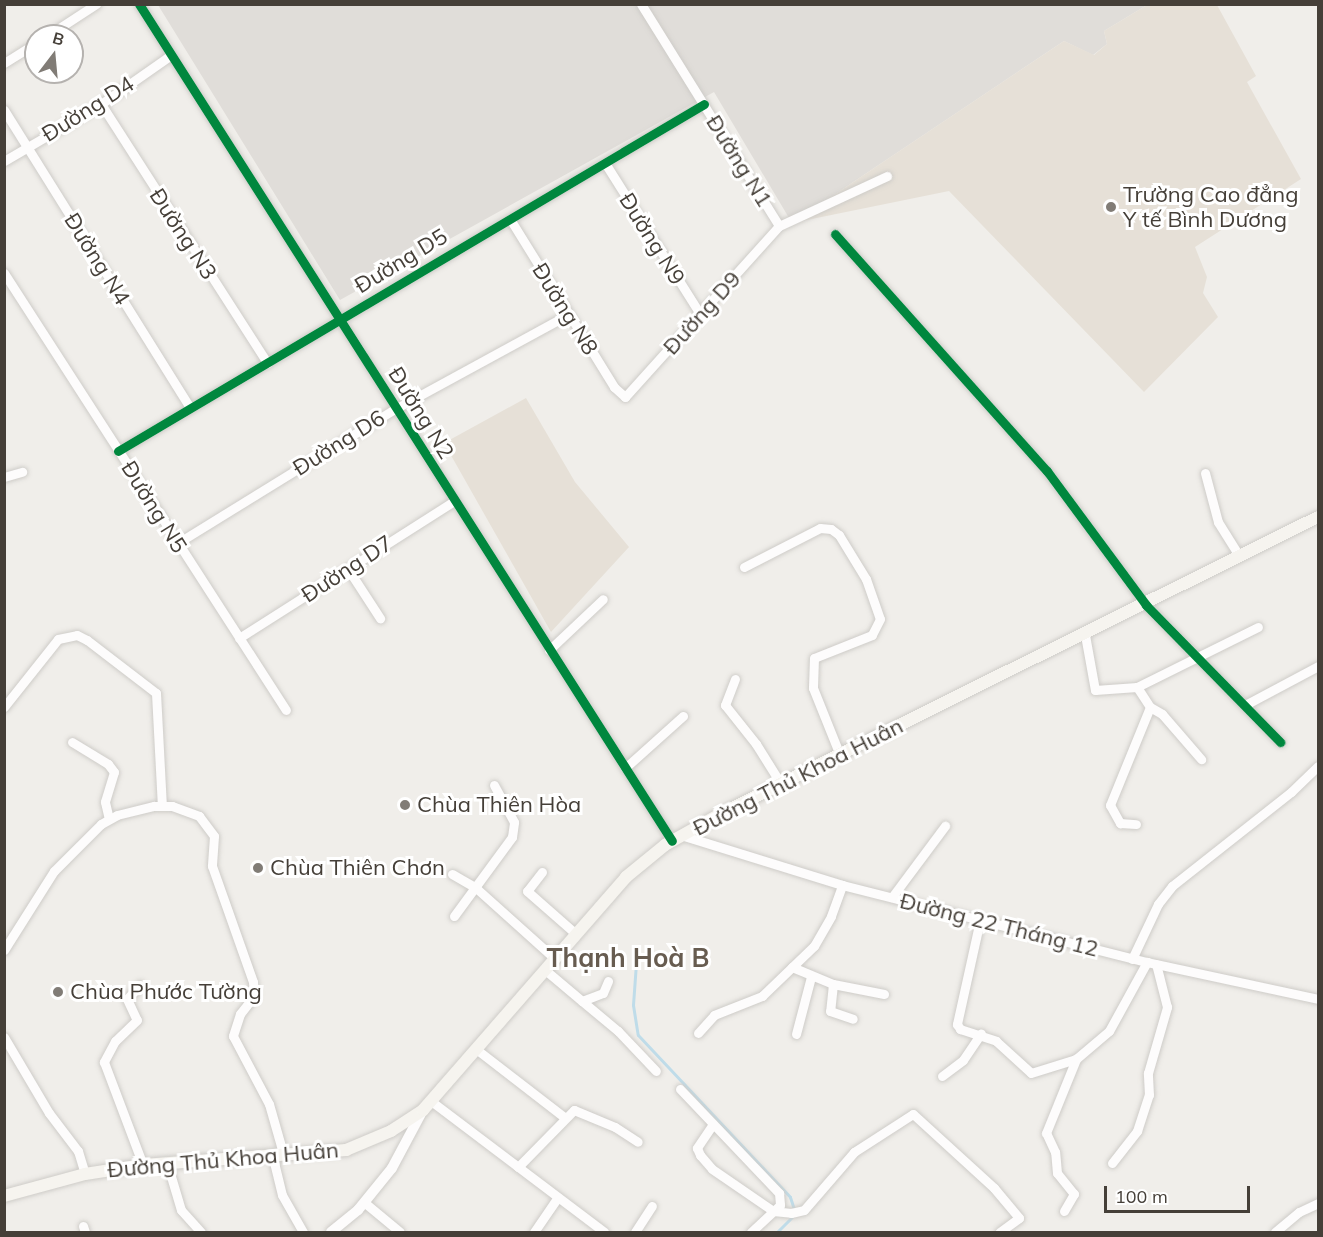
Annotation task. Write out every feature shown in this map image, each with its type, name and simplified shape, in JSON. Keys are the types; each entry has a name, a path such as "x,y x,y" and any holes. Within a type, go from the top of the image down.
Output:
{"main road":[{"name":"Đường Thủ Khoa Huân","path":"4,1196 85,1174 143,1165 277,1153 346,1150 391,1131 427,1105 626,877 678,838 780,784 1146,605 1318,517"}],"street":[{"path":"65,24 96,4"},
{"name":"Đường N2","path":"139,4 625,768 678,838"},
{"name":"Đường N1","path":"641,4 779,226"},
{"path":"4,63 24,50"},
{"name":"Đường D4","path":"4,161 101,104 171,55"},
{"name":"Đường N3","path":"101,104 267,363"},
{"name":"Đường D5","path":"118,451 704,104"},
{"name":"Đường N4","path":"4,110 190,408"},
{"name":"Đường N9","path":"605,163 700,314"},
{"path":"779,226 887,176"},
{"name":"Đường N8","path":"510,219 623,396"},
{"name":"Đường D9","path":"623,396 631,393 779,226"},
{"path":"835,234 1047,471 1146,605 1280,742"},
{"name":"Đường N5","path":"4,273 176,544 286,710"},
{"name":"Đường D6","path":"176,544 396,409 569,314"},
{"path":"4,477 22,472"},
{"path":"1205,472 1218,522 1239,556"},
{"name":"Đường D7","path":"239,638 454,501"},
{"path":"744,567 820,528 831,529 839,535 866,579 880,619 872,635 814,657 813,688 840,755"},
{"path":"348,569 380,618"},
{"path":"549,650 603,599"},
{"path":"1085,635 1095,690 1137,687 1199,659 1258,627"},
{"path":"4,708 58,639 77,635 87,640 156,693 162,806"},
{"path":"1245,705 1318,666"},
{"path":"735,679 725,705 756,744 780,784"},
{"path":"1137,687 1150,707 1162,714 1201,759"},
{"path":"1136,824 1120,823 1110,805 1150,707"},
{"path":"625,768 683,716"},
{"path":"72,742 108,764 114,772 105,802 109,819"},
{"path":"1132,959 1158,904 1172,885 1291,792 1318,766"},
{"path":"454,916 507,849 514,831 509,809 494,785"},
{"path":"4,950 54,871 109,819 144,807 162,806 190,811 199,816 214,836 212,866 253,982 254,996 240,1014 233,1036 269,1104 282,1195 303,1233"},
{"path":"892,897 945,826"},
{"name":"Đường 22 Tháng 12","path":"678,838 842,885 1132,959 1318,999"},
{"path":"542,872 527,891 576,934"},
{"path":"452,874 476,888 554,958"},
{"path":"698,1033 714,1015 762,996 792,967 824,932 842,885"},
{"path":"980,920 957,1024 960,1029 981,1033 996,1041 1031,1073 1076,1059 1109,1030 1151,963"},
{"path":"1112,1163 1137,1131 1149,1095 1149,1065 1167,1007 1151,963"},
{"path":"792,967 811,977 833,984 884,993"},
{"path":"544,969 618,1031 656,1071"},
{"path":"796,1034 811,977"},
{"path":"582,1001 603,993 608,981"},
{"path":"833,984 830,1011 853,1020"},
{"path":"140,985 127,999 137,1020 115,1041 104,1062 143,1165"},
{"path":"942,1076 963,1060 981,1033"},
{"path":"4,1037 49,1113 78,1151 85,1174"},
{"path":"476,1049 564,1117"},
{"path":"1064,1211 1074,1194 1057,1173 1055,1152 1046,1133 1076,1059"},
{"path":"680,1089 779,1193 780,1205 751,1233"},
{"path":"331,1233 365,1203 392,1168 427,1105 518,1167 604,1233"},
{"path":"518,1167 564,1117 580,1110 638,1142"},
{"path":"713,1124 704,1135 698,1152 712,1169 773,1211 804,1210 854,1152 913,1114 994,1188 1019,1218 1000,1233"},
{"path":"167,1162 181,1210 201,1233"},
{"path":"534,1233 558,1197"},
{"path":"365,1203 400,1233"},
{"path":"1275,1233 1289,1219 1318,1204"},
{"path":"635,1233 652,1206"}],"shaded area":[{"path":"158,5 1147,5 1104,31 1107,44 1093,55 1064,41 792,223 714,92 340,300"},
{"name":"Trường Cao đẳng Y tế Bình Dương","path":"1147,5 1217,5 1256,76 1247,82 1301,179 1195,247 1207,277 1203,293 1218,317 1144,392 949,191 792,223 1064,41 1094,55 1107,44 1104,31"},
{"path":"526,398 575,482 629,547 551,632 444,443"}],"waterway":[{"path":"637,949 633,1005 638,1035 790,1197 794,1209"},
{"path":"777,1232 793,1216"}],"cycle path":[{"path":"139,4 672,841"},
{"path":"118,451 704,104"},
{"path":"835,234 1047,471 1146,605 1280,742"}],"place":[{"name":"Trường Cao đẳng Y tế Bình Dương","path":"1111,207"},
{"name":"Chùa Thiên Hòa","path":"405,805"},
{"name":"Chùa Thiên Chơn","path":"258,868"},
{"name":"Chùa Phước Tường","path":"58,992"}],"district":[{"name":"Thạnh Hoà B","path":"628,958"}]}
